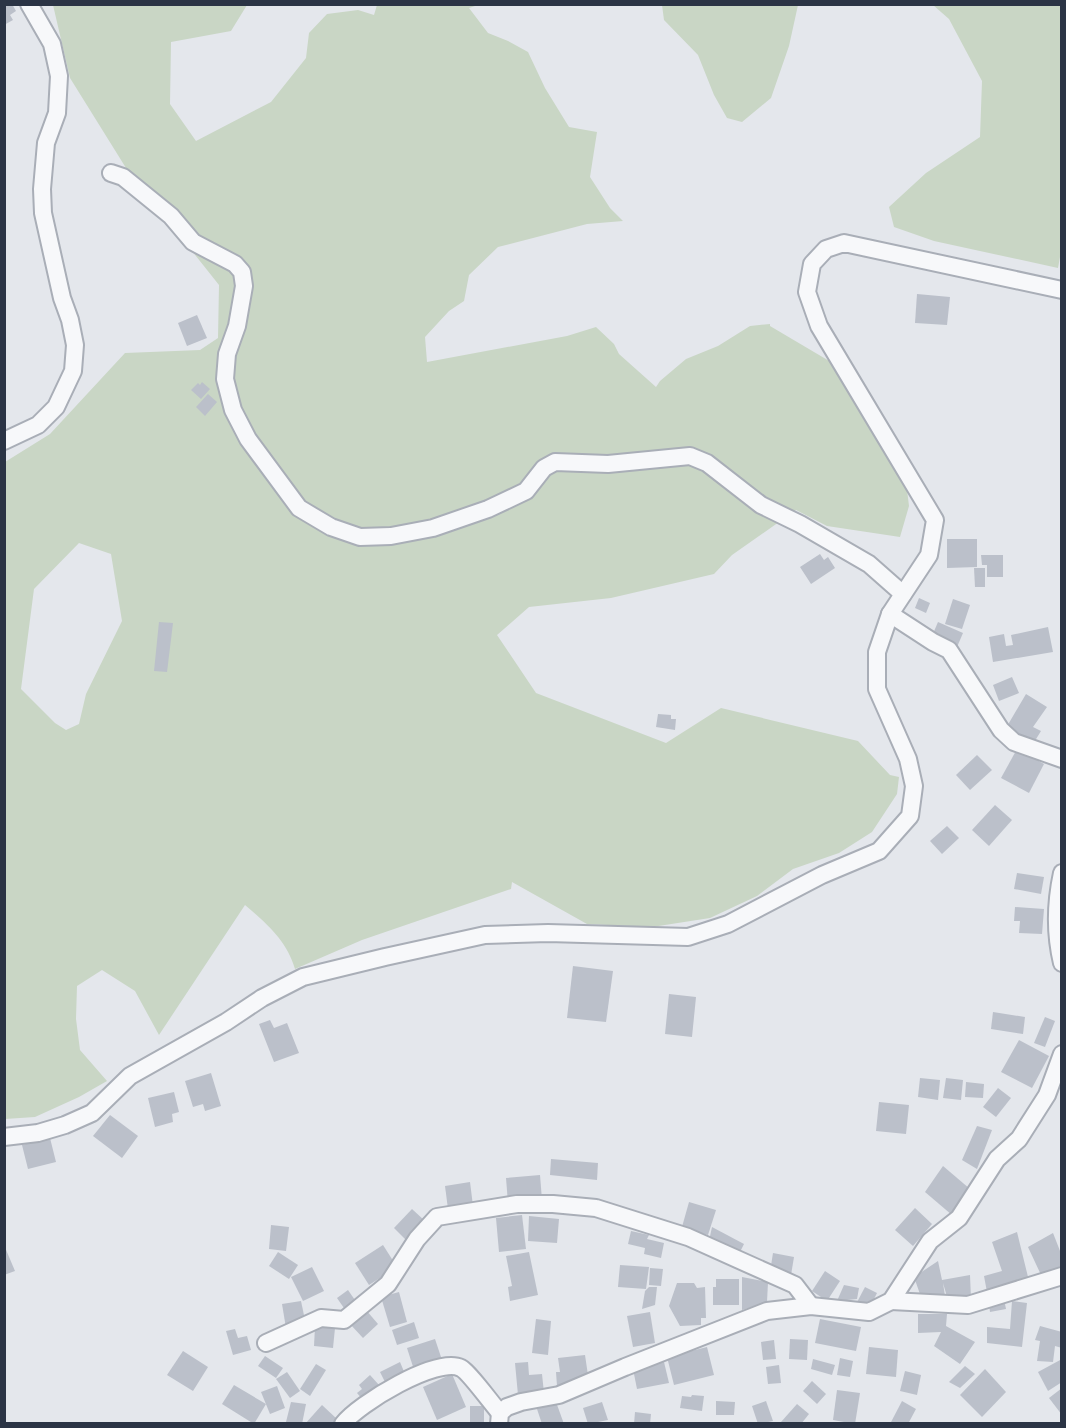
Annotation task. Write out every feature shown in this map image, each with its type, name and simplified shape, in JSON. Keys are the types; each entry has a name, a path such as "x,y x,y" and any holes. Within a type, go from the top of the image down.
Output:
{"street":[{"path":"4,441 38,425 56,407 74,371 75,345 72,328 62,298 43,213 42,189 46,143 57,113 59,76 52,44 29,4"},
{"path":"111,173 123,177 171,216 193,242 235,264 242,273 244,286 237,326 226,354 225,379 233,410 248,439 299,508 331,526 360,537 391,536 423,530 488,509 526,491 544,468 555,462 608,464 690,456 707,463 760,505 800,524 869,564 903,594"},
{"path":"4,1137 38,1133 92,1113 130,1076 226,1022 262,998 303,977 484,935 548,933 688,937 728,924 822,875 879,851 910,816 914,786 908,759 877,689 877,652 890,614 929,555 935,520 819,326 807,292 812,264 826,249 844,243 1062,290"},
{"path":"890,614 949,650 1001,730 1014,742 1062,759"},
{"path":"1062,873 1058,891 1058,926 1062,963"},
{"path":"891,1301 930,1241 959,1218 997,1159 1019,1139 1047,1095 1062,1054"},
{"path":"266,1343 321,1318 344,1320 388,1284 417,1239 437,1217 518,1204 596,1208 688,1237 795,1285 811,1306"},
{"path":"343,1424 360,1406 385,1390 431,1371 451,1366 462,1368 500,1418 507,1407 559,1395 767,1311 811,1306 869,1312 891,1301 968,1305 1062,1276"}],"green space":[{"path":"53,5 247,5 231,31 171,42 170,104 196,141 271,102 306,58 309,33 327,14 358,10 374,15 377,5 478,5 469,8 488,33 528,52 545,88 569,127 597,132 590,177 610,208 623,221 587,224 498,247 469,275 464,301 449,311 425,337 427,362 567,336 596,327 614,344 619,354 656,387 686,359 718,346 750,326 770,324 836,365 906,482 909,506 900,537 827,526 796,510 732,555 714,574 611,598 529,607 497,635 536,693 666,743 721,708 858,741 890,775 899,777 897,794 872,832 839,853 793,869 757,896 710,918 652,927 587,924 512,882 511,889 362,940 295,969 281,941 245,905 159,1035 135,991 102,970 77,986 76,1019 80,1050 107,1081 35,1117 5,1119 5,462 50,434 125,353 200,350 218,338 219,285 126,168 70,78","holes":["79,543 111,554 122,621 86,694 79,724 66,730 55,723 21,689 34,589"]},
{"path":"662,5 798,5 789,46 771,98 742,122 727,118 714,95 698,55 664,20"},
{"path":"933,5 1061,5 1062,246 1058,268 934,241 894,227 889,207 926,173 980,137 982,81 949,19"}],"building":[{"path":"4,4 12,4 16,11 10,15 13,20 4,25"},
{"path":"917,294 950,297 947,325 915,323"},
{"path":"197,315 207,338 187,346 178,323"},
{"path":"202,382 210,389 201,399 191,390"},
{"path":"208,394 217,402 205,416 196,407"},
{"path":"947,539 977,539 977,567 947,568"},
{"path":"820,554 824,560 828,557 835,568 811,584 800,567"},
{"path":"981,555 1003,555 1003,577 987,577 987,565 982,565"},
{"path":"974,568 985,568 985,587 975,587"},
{"path":"919,598 930,603 926,613 915,608"},
{"path":"953,599 970,605 962,629 945,624"},
{"path":"159,622 173,623 167,672 154,671"},
{"path":"938,622 963,633 957,647 932,636"},
{"path":"1048,627 1053,652 993,662 989,637 1004,634 1006,646 1013,645 1011,635"},
{"path":"1012,677 1019,693 999,701 993,685"},
{"path":"1026,694 1047,707 1033,727 1041,731 1033,744 1006,728"},
{"path":"658,714 671,715 671,719 676,719 675,730 656,727"},
{"path":"1017,749 1044,764 1029,793 1001,778"},
{"path":"977,755 992,770 970,790 956,775"},
{"path":"995,805 1012,820 989,846 972,830"},
{"path":"947,826 959,838 942,854 930,841"},
{"path":"1017,873 1044,877 1041,894 1014,889"},
{"path":"1015,907 1044,909 1042,934 1019,933 1020,921 1014,921"},
{"path":"573,966 613,971 606,1022 567,1018"},
{"path":"669,994 696,997 692,1037 665,1034"},
{"path":"993,1012 1025,1017 1023,1034 991,1029"},
{"path":"1045,1017 1055,1021 1045,1047 1034,1043"},
{"path":"270,1020 274,1028 287,1023 299,1053 274,1062 259,1024"},
{"path":"1019,1040 1049,1056 1032,1088 1001,1072"},
{"path":"211,1073 221,1106 205,1111 203,1104 193,1107 185,1081"},
{"path":"920,1078 940,1080 938,1100 918,1097"},
{"path":"946,1078 963,1080 961,1100 943,1098"},
{"path":"966,1082 984,1084 983,1098 965,1097"},
{"path":"998,1088 1011,1098 996,1117 983,1107"},
{"path":"174,1092 179,1112 172,1114 173,1122 155,1127 148,1098"},
{"path":"879,1102 909,1105 906,1134 876,1131"},
{"path":"110,1115 138,1136 122,1158 93,1136"},
{"path":"977,1126 992,1130 977,1169 962,1160"},
{"path":"50,1138 56,1162 28,1169 22,1145"},
{"path":"551,1159 598,1163 597,1180 550,1175"},
{"path":"943,1166 970,1189 952,1215 925,1192"},
{"path":"540,1175 542,1200 508,1203 506,1178"},
{"path":"470,1182 473,1206 448,1209 445,1186"},
{"path":"689,1202 716,1210 708,1235 682,1227"},
{"path":"915,1208 932,1224 913,1246 895,1230"},
{"path":"412,1209 425,1221 406,1240 394,1228"},
{"path":"522,1215 526,1249 499,1252 496,1218"},
{"path":"529,1216 559,1219 557,1243 528,1241"},
{"path":"271,1225 289,1227 286,1251 269,1249"},
{"path":"712,1227 744,1244 738,1256 709,1241"},
{"path":"631,1231 649,1235 647,1239 664,1243 661,1258 644,1254 645,1248 628,1244"},
{"path":"1017,1232 1029,1281 987,1292 984,1276 1002,1271 992,1242"},
{"path":"1053,1233 1062,1256 1062,1269 1042,1277 1028,1247"},
{"path":"4,1245 15,1271 4,1275"},
{"path":"383,1245 397,1267 369,1285 355,1263"},
{"path":"278,1252 298,1265 289,1279 269,1266"},
{"path":"529,1252 538,1295 510,1301 508,1287 512,1286 506,1256"},
{"path":"773,1253 794,1257 791,1275 770,1272"},
{"path":"938,1261 942,1280 970,1275 971,1299 948,1300 943,1283 945,1296 921,1297 914,1277"},
{"path":"620,1265 649,1267 646,1289 618,1287"},
{"path":"312,1267 324,1291 303,1301 291,1277"},
{"path":"650,1268 663,1269 661,1286 649,1285"},
{"path":"825,1271 840,1281 827,1301 812,1291"},
{"path":"742,1277 768,1282 767,1302 742,1310"},
{"path":"716,1279 739,1279 739,1305 713,1305 713,1287 716,1287"},
{"path":"677,1283 694,1283 697,1288 705,1287 706,1318 701,1318 701,1325 680,1326 669,1306"},
{"path":"844,1285 859,1288 857,1299 837,1301"},
{"path":"649,1287 657,1287 655,1305 642,1309 645,1291"},
{"path":"865,1287 877,1293 871,1305 855,1306"},
{"path":"348,1290 357,1303 346,1311 337,1298"},
{"path":"399,1292 407,1322 390,1327 381,1297"},
{"path":"1004,1299 1006,1309 990,1312 989,1304"},
{"path":"301,1301 305,1320 286,1328 282,1304"},
{"path":"1012,1301 1027,1303 1022,1347 987,1343 987,1327 1010,1329"},
{"path":"366,1310 378,1324 363,1338 350,1324"},
{"path":"650,1312 655,1343 633,1347 627,1316"},
{"path":"918,1314 947,1314 946,1326 975,1342 960,1364 934,1346 941,1332 918,1333"},
{"path":"536,1319 551,1321 548,1355 532,1353"},
{"path":"820,1319 861,1327 856,1351 815,1343"},
{"path":"414,1322 419,1338 397,1345 392,1330"},
{"path":"1040,1326 1062,1332 1062,1348 1055,1346 1053,1362 1037,1361 1040,1341 1035,1340"},
{"path":"315,1327 335,1328 333,1348 314,1346"},
{"path":"235,1329 238,1338 247,1336 251,1350 233,1355 226,1331"},
{"path":"435,1339 443,1363 415,1373 407,1348"},
{"path":"790,1339 808,1340 807,1360 789,1359"},
{"path":"774,1340 776,1359 763,1360 761,1342"},
{"path":"707,1347 714,1375 674,1385 667,1357"},
{"path":"869,1347 898,1350 896,1377 866,1374"},
{"path":"183,1351 208,1367 193,1391 167,1375"},
{"path":"585,1355 589,1382 557,1386 556,1372 560,1372 558,1358"},
{"path":"265,1356 283,1368 276,1378 258,1366"},
{"path":"840,1358 853,1361 850,1377 837,1375"},
{"path":"813,1359 835,1365 832,1375 811,1369"},
{"path":"1062,1359 1062,1382 1048,1391 1038,1372"},
{"path":"400,1362 405,1374 386,1384 380,1372"},
{"path":"528,1362 529,1375 542,1374 544,1393 518,1395 515,1363"},
{"path":"664,1362 669,1383 637,1389 633,1369"},
{"path":"316,1364 326,1370 310,1396 300,1389"},
{"path":"779,1365 781,1383 768,1384 766,1367"},
{"path":"965,1366 975,1374 960,1388 949,1382"},
{"path":"985,1369 1006,1392 982,1417 960,1395"},
{"path":"905,1371 921,1375 917,1395 900,1391"},
{"path":"287,1372 300,1391 290,1398 276,1379"},
{"path":"452,1374 466,1407 437,1420 423,1387"},
{"path":"370,1375 379,1385 363,1400 357,1393 362,1389 359,1385"},
{"path":"812,1381 826,1394 817,1404 803,1391"},
{"path":"234,1385 266,1404 254,1424 222,1404"},
{"path":"277,1386 285,1408 270,1414 261,1392"},
{"path":"1062,1388 1062,1415 1049,1398"},
{"path":"837,1390 860,1393 855,1424 833,1420"},
{"path":"692,1395 704,1396 702,1411 680,1408 682,1396 691,1397"},
{"path":"716,1401 735,1402 734,1415 716,1415"},
{"path":"766,1401 773,1421 758,1424 752,1406"},
{"path":"902,1401 916,1409 908,1424 890,1424"},
{"path":"291,1402 306,1404 302,1424 286,1422"},
{"path":"556,1402 564,1424 542,1424 537,1409"},
{"path":"602,1402 608,1420 588,1424 583,1408"},
{"path":"797,1404 809,1414 801,1424 781,1422"},
{"path":"322,1405 338,1420 335,1424 305,1424"},
{"path":"470,1406 484,1406 484,1424 470,1424"},
{"path":"635,1412 651,1414 650,1424 634,1424"}]}
